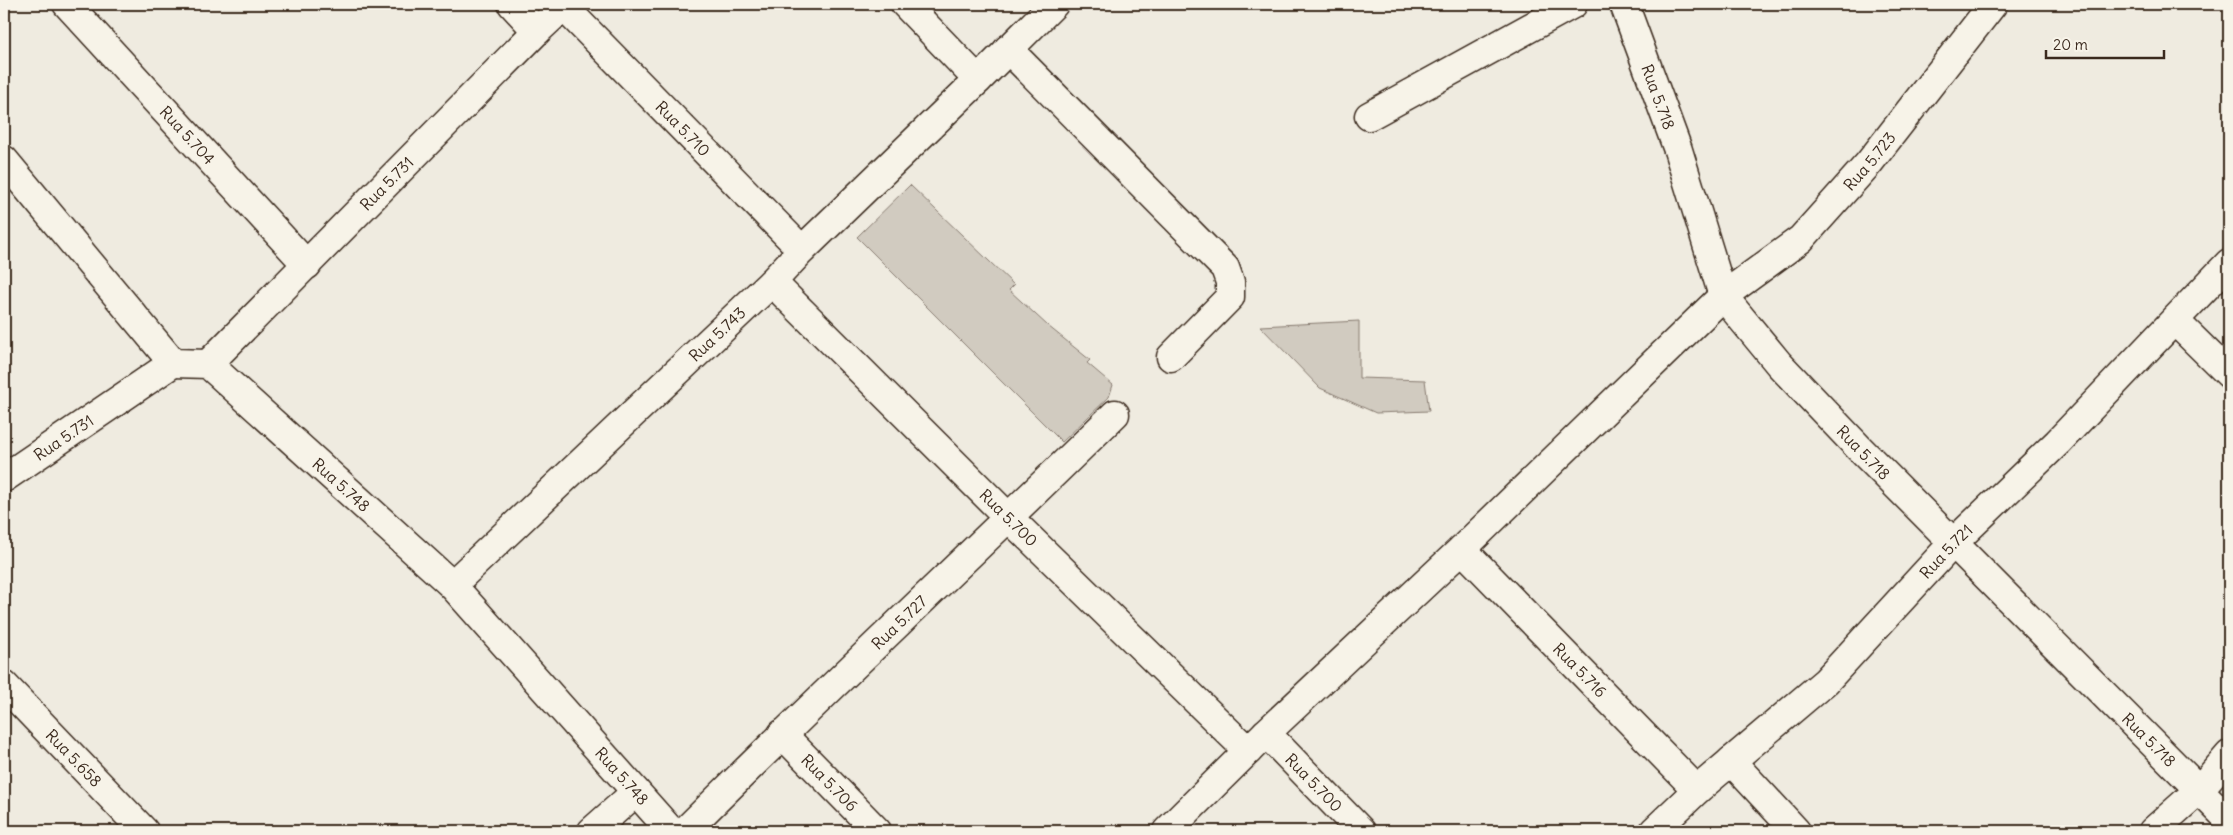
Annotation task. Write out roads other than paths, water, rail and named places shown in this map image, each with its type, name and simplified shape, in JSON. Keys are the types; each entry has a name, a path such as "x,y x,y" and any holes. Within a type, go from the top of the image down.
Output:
{"street":[{"name":"Rua 5.704","path":"67,4 307,265"},
{"path":"512,4 537,31"},
{"path":"905,4 978,80"},
{"name":"Rua 5.743","path":"452,585 772,282 802,250 1054,4"},
{"path":"1370,116 1574,4"},
{"name":"Rua 5.718","path":"1624,4 1678,150 1723,296 1779,364 1953,543 2229,820"},
{"name":"Rua 5.723","path":"1167,831 1257,742 1462,549 1723,296 1807,232 1870,163 1993,4"},
{"name":"Rua 5.731","path":"208,364 537,31 565,5"},
{"name":"Rua 5.710","path":"565,5 802,250"},
{"path":"1008,49 1225,268 1230,282 1230,297 1171,358"},
{"path":"4,160 173,363 208,364"},
{"name":"Rua 5.721","path":"1654,831 1696,790 1826,681 1953,543 2058,442 2229,263"},
{"name":"Rua 5.700","path":"772,282 1009,518 1257,742 1361,831"},
{"path":"2174,321 2229,374"},
{"name":"Rua 5.731","path":"4,478 173,363"},
{"name":"Rua 5.748","path":"208,364 452,585 671,831"},
{"name":"Rua 5.727","path":"684,831 782,734 1009,518 1115,414"},
{"name":"Rua 5.716","path":"1462,549 1696,790"},
{"name":"Rua 5.658","path":"4,685 144,831"},
{"name":"Rua 5.706","path":"782,734 877,831"},
{"path":"2153,831 2199,790 2229,754"},
{"path":"1731,761 1796,831"},
{"path":"592,831 636,792"}]}
